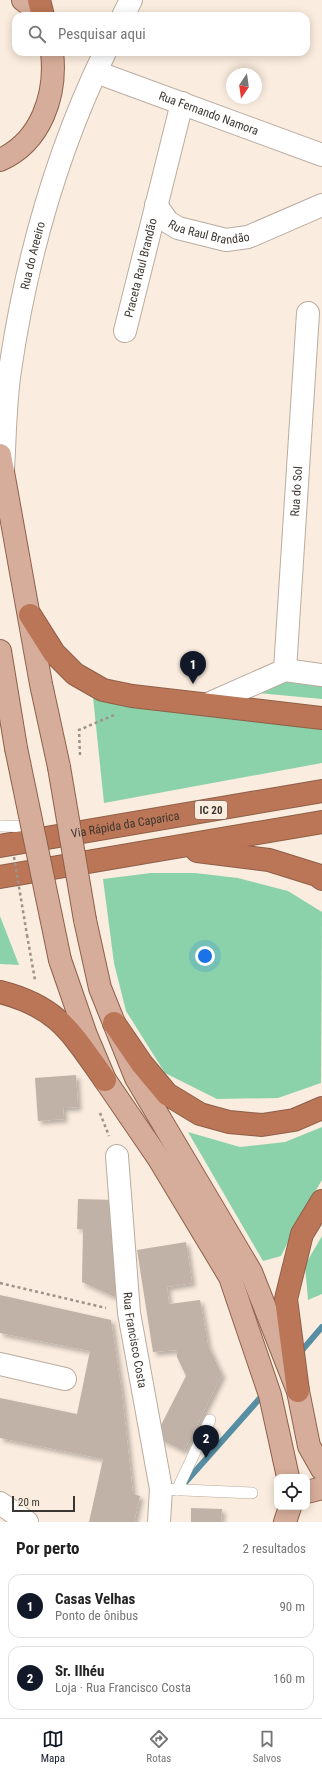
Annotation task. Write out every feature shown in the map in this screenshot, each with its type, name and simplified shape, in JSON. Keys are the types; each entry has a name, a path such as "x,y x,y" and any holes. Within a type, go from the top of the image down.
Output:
{"highway":[{"path":"39,0 42,12"},
{"path":"30,615 54,653 75,674 104,690 132,696 322,718"},
{"name":"Via Rápida da Caparica","path":"0,846 322,791"},
{"path":"0,877 322,822"},
{"path":"166,848 232,854 269,860 317,875 322,879"},
{"path":"0,992 20,997 50,1013 66,1026 105,1080"},
{"path":"114,1023 142,1064 167,1094 200,1114 228,1122 262,1126 294,1120 322,1108"},
{"path":"298,1391 286,1299 302,1234 322,1201"}],"main road":[{"path":"23,0 36,12"},
{"path":"0,175 8,156 25,144 41,123 52,82 52,56"},
{"path":"1,462 85,920 100,988 136,1078 251,1272 298,1391 309,1446 322,1469"},
{"path":"0,651 16,748 60,960 84,1028 105,1080 158,1159 230,1277 270,1395 287,1474"},
{"path":"310,1491 322,1488"}],"street":[{"path":"125,12 130,0"},
{"name":"Rua do Areeiro","path":"1,462 10,371 27,281 41,226 64,154 103,56"},
{"name":"Rua Fernando Namora","path":"96,72 322,155"},
{"name":"Rua Raul Brandão","path":"182,103 156,205 168,222 178,228 226,240 248,237 322,205"},
{"name":"Praceta Raul Brandão","path":"125,331 156,205"},
{"name":"Rua do Sol","path":"285,670 308,313"},
{"path":"208,704 285,670 322,675"},
{"name":"Rua Francisco Costa","path":"117,1156 129,1313 169,1489 159,1522"},
{"path":"0,1364 65,1380"},
{"path":"0,1503 27,1522"}],"lane":[{"path":"0,826 99,829"},
{"path":"210,1420 169,1489 252,1493"}],"path":[{"path":"27,935 35,985"},
{"path":"98,1109 117,1156"},
{"path":"0,1283 108,1309"}],"green space":[{"path":"293,678 322,684 322,699 258,693"},
{"path":"93,697 322,730 322,763 104,803"},
{"path":"151,873 195,873 238,878 288,891 322,912 321,1083 278,1098 217,1099 165,1073 126,1011 114,963 103,879"},
{"path":"0,916 19,965 0,964"},
{"path":"322,1127 322,1180 304,1210 281,1256 263,1261 188,1132 240,1147 285,1142"},
{"path":"322,1236 322,1294 308,1300 305,1265"}],"building":[{"path":"76,1075 78,1107 63,1108 64,1119 38,1121 35,1078"},
{"path":"78,1199 116,1200 115,1297 82,1282 83,1229 77,1229"},
{"path":"186,1242 192,1283 167,1287 169,1304 200,1300 208,1345 222,1375 184,1451 155,1437 186,1376 177,1357 177,1350 153,1352 137,1250"},
{"path":"0,1295 111,1320 122,1394 133,1494 140,1496 134,1522 89,1522 103,1459 0,1438 0,1398 77,1414 90,1351 0,1333"},
{"path":"191,1508 222,1509 221,1522 191,1522"}],"waterway":[{"path":"298,1355 322,1327"},
{"path":"183,1485 261,1397"}],"place":[{"name":"Casas Velhas","path":"193,684"},
{"name":"Sr. Ilhéu","path":"206,1458"}]}
